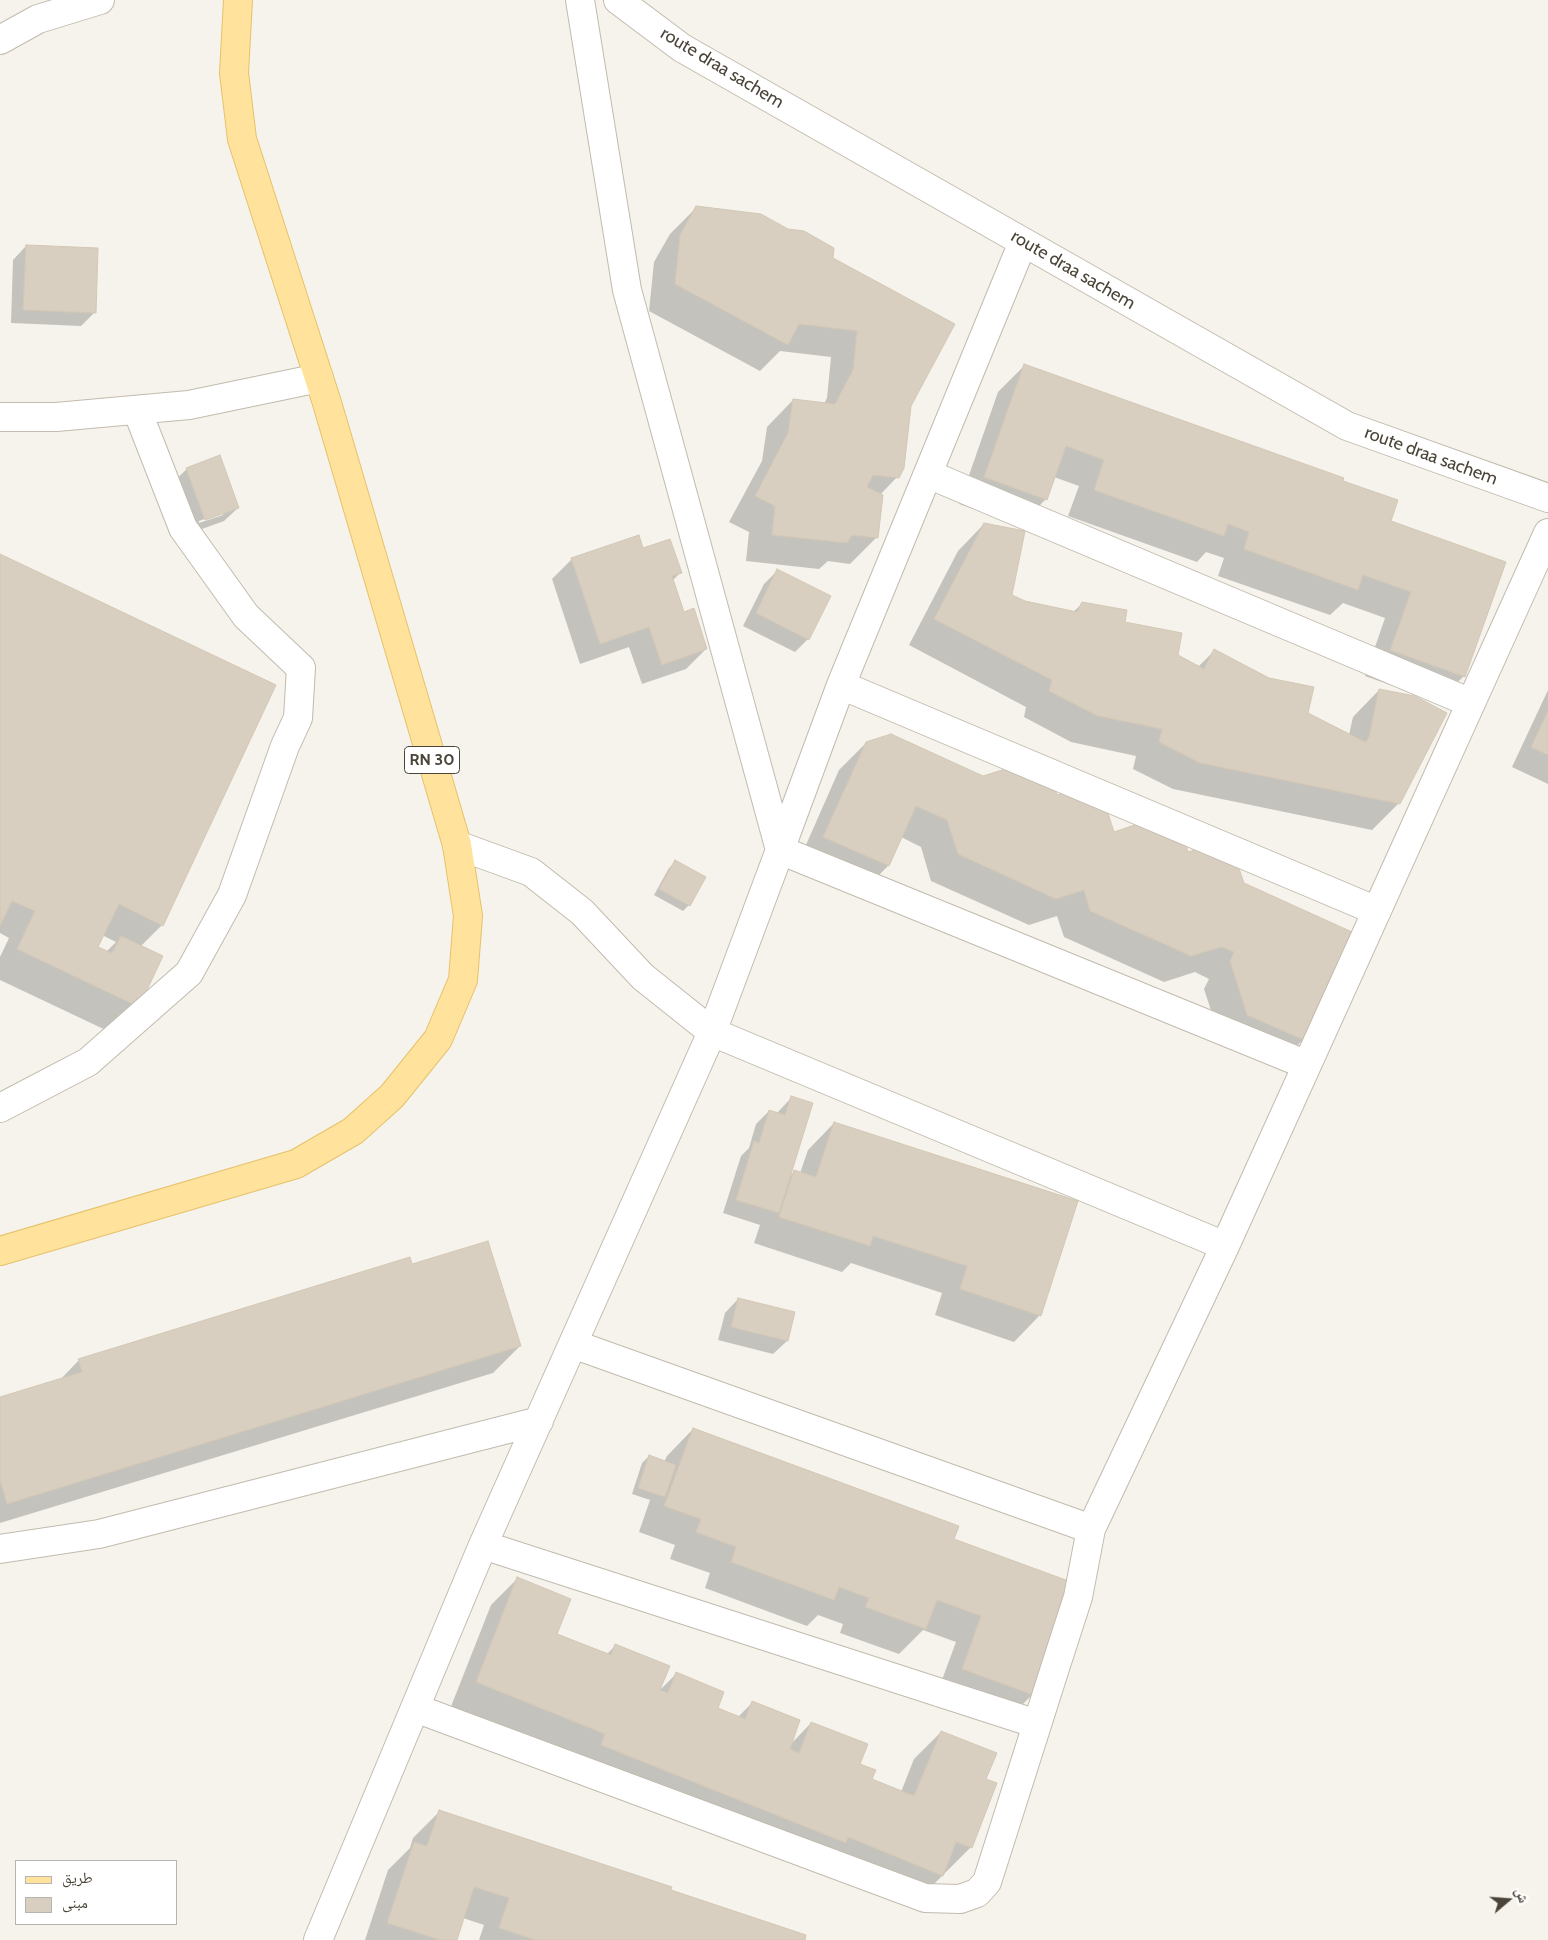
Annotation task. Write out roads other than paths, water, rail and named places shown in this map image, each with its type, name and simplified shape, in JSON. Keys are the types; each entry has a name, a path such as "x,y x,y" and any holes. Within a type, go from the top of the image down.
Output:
{"main road":[{"name":"RN 30","path":"0,1251 296,1164 353,1130 392,1096 438,1040 463,980 468,916 457,845 319,378 242,139 234,73 238,0"}],"street":[{"path":"0,40 38,19 100,0"},
{"path":"580,0 627,290 780,850"},
{"name":"route draa sachem","path":"618,0 682,48 1346,426 1548,498"},
{"path":"318,1940 483,1545 712,1032 841,685 1023,242"},
{"path":"0,417 56,417 189,405 319,378"},
{"path":"0,1108 88,1062 189,973 232,895 285,746 298,718 300,668 246,616 183,528 137,410"},
{"path":"928,474 1471,703"},
{"path":"415,1708 925,1898 960,1899 977,1893 987,1882 1078,1597 1091,1529 1225,1246 1548,534"},
{"path":"841,685 1377,911"},
{"path":"457,845 531,872 582,912 643,977 712,1032 1225,1246"},
{"path":"780,850 1307,1065"},
{"path":"573,1344 1091,1529"},
{"path":"1,1558 539,1421"},
{"path":"483,1545 1037,1724"}]}
